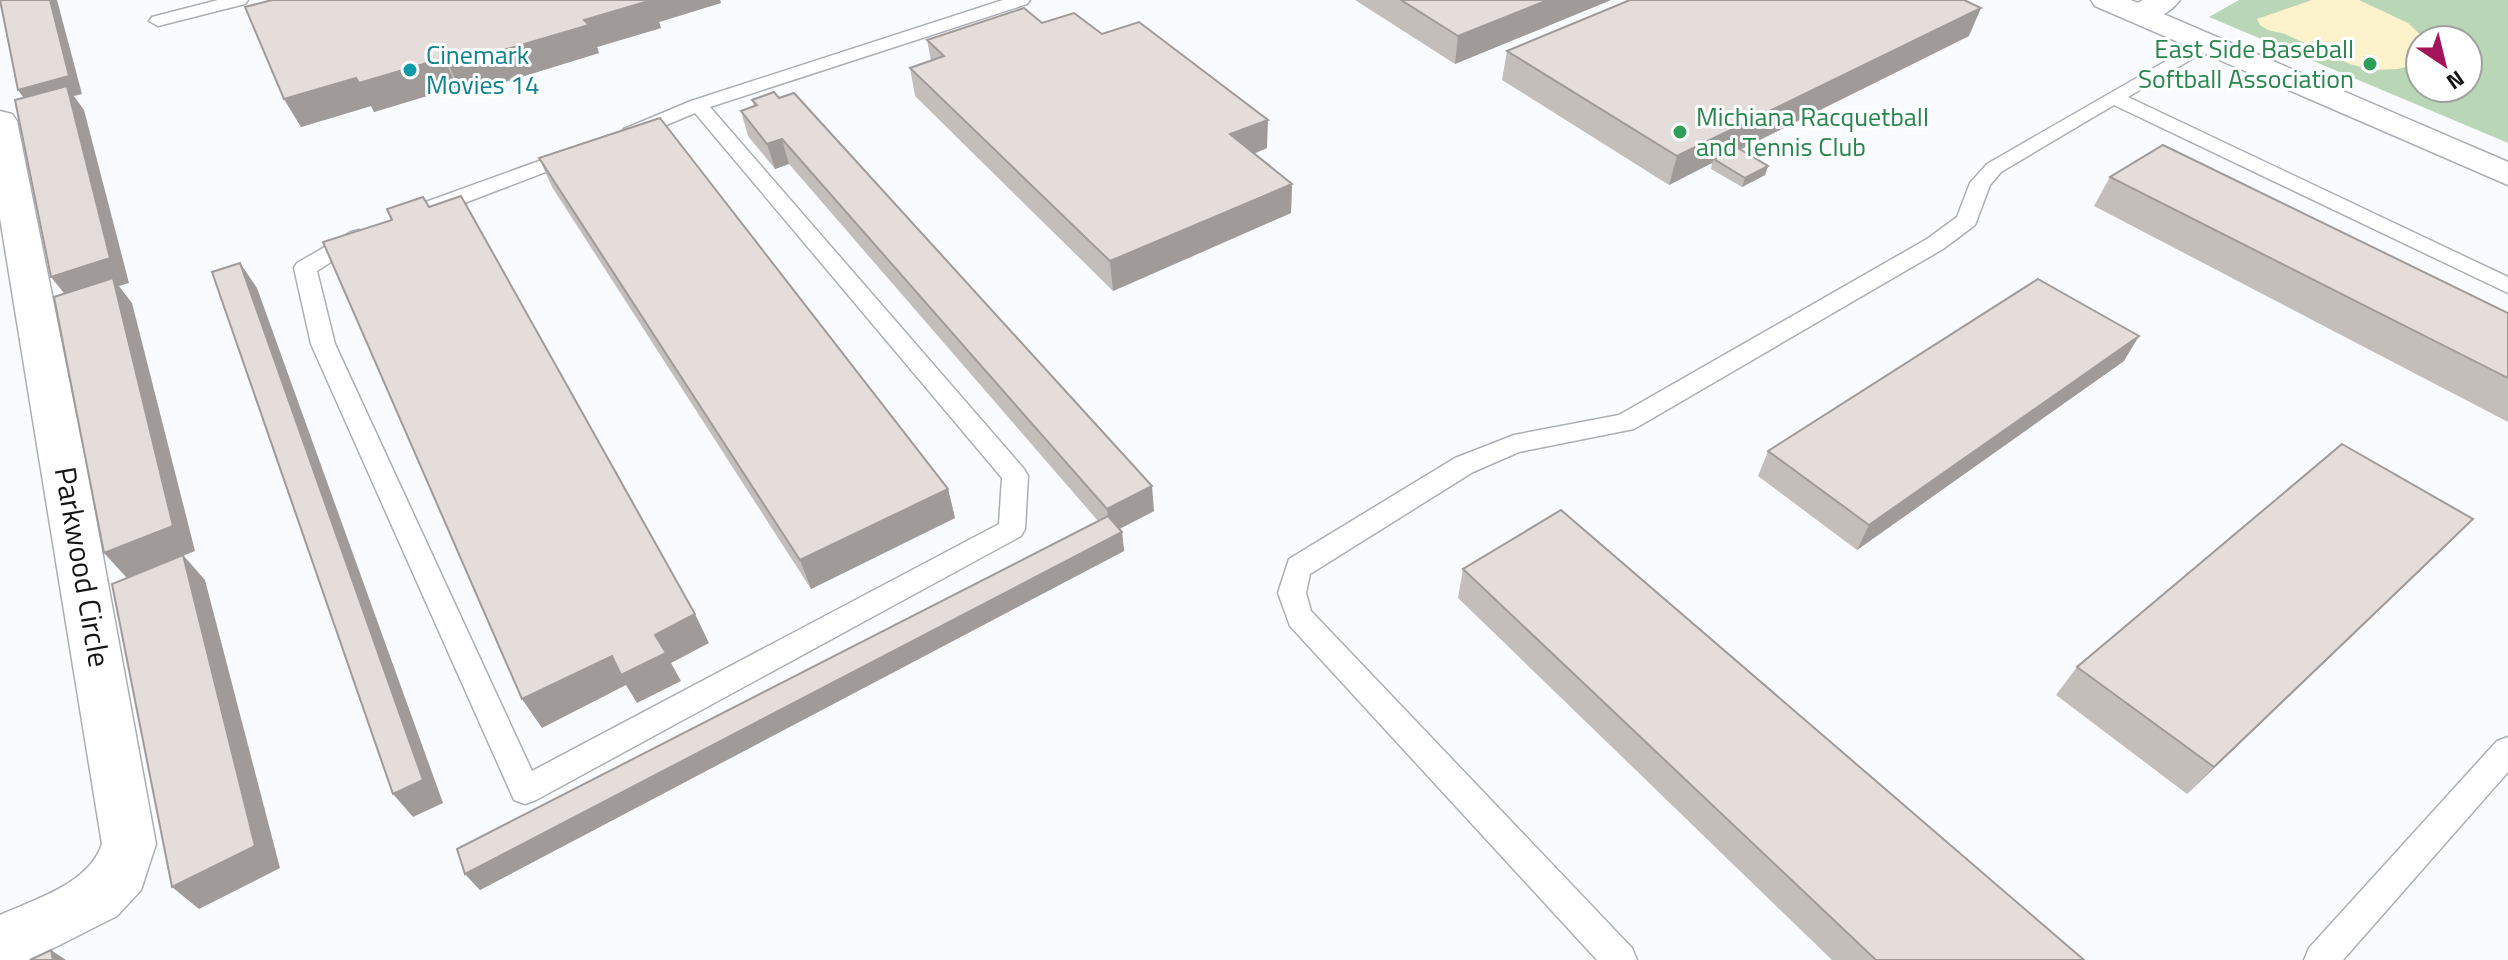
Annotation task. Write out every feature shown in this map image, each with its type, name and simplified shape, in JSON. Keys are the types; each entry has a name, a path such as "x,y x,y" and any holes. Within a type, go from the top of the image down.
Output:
{"street":[{"path":"2106,0 2152,7 2206,43 2508,175"},
{"name":"Parkwood Circle","path":"0,121 64,464 129,844 121,872 97,897 0,945"}],"lane":[{"path":"158,21 239,0"},
{"path":"698,105 1015,476 1012,529 525,790 323,344 305,268 391,222 698,105 1021,0"},
{"path":"1620,960 1300,618 1292,602 1291,584 1299,567 1464,465 1514,444 1625,423 1935,244 1967,220 1980,183 1994,168 2206,43"},
{"path":"2114,98 2508,286"},
{"path":"2321,960 2508,750"}],"green space":[{"name":"East Side Baseball Softball Association","path":"2239,0 2508,0 2508,143 2415,104 2484,104 2484,24 2404,24 2404,99 2209,17"}],"sand":[{"path":"2312,0 2359,0 2409,24 2404,24 2404,67 2372,70 2350,64 2285,34 2268,30 2257,19"}],"building":[{"path":"0,0 50,0 69,76 18,90"},
{"name":"Cinemark Movies 14","path":"272,0 652,0 584,20 589,25 449,66 444,58 359,83 356,78 284,99 245,7"},
{"path":"1401,0 1548,0 1458,36"},
{"name":"Michiana Racquetball and Tennis Club","path":"1630,0 1964,0 1981,8 1677,156 1507,51"},
{"path":"1024,8 1042,23 1074,13 1102,34 1139,22 1268,120 1230,134 1292,184 1110,261 910,68 944,56 927,40"},
{"path":"67,86 110,258 51,277 15,100"},
{"path":"774,92 779,98 794,93 1152,486 1107,509 782,139 767,144 741,111 757,105 752,100"},
{"path":"660,118 948,489 800,560 539,158"},
{"path":"2163,145 2508,313 2508,378 2110,177"},
{"path":"1736,147 1768,166 1745,178 1714,159"},
{"path":"461,196 695,614 655,635 666,653 621,675 612,656 522,699 323,242 392,220 387,209 423,197 429,207"},
{"path":"240,263 423,780 393,794 212,272"},
{"path":"113,278 173,526 104,553 54,297"},
{"path":"2038,279 2139,336 1869,525 1768,451"},
{"path":"2342,444 2473,519 2214,767 2077,667"},
{"path":"1561,510 2084,960 1876,960 1463,569"},
{"path":"1108,516 1122,532 465,874 457,849"},
{"path":"183,555 255,846 172,887 112,584"},
{"path":"51,950 53,960 30,960"}],"place":[{"name":"East Side Baseball Softball Association","path":"2370,64"},
{"name":"Cinemark Movies 14","path":"410,70"},
{"name":"Michiana Racquetball and Tennis Club","path":"1680,132"}]}
